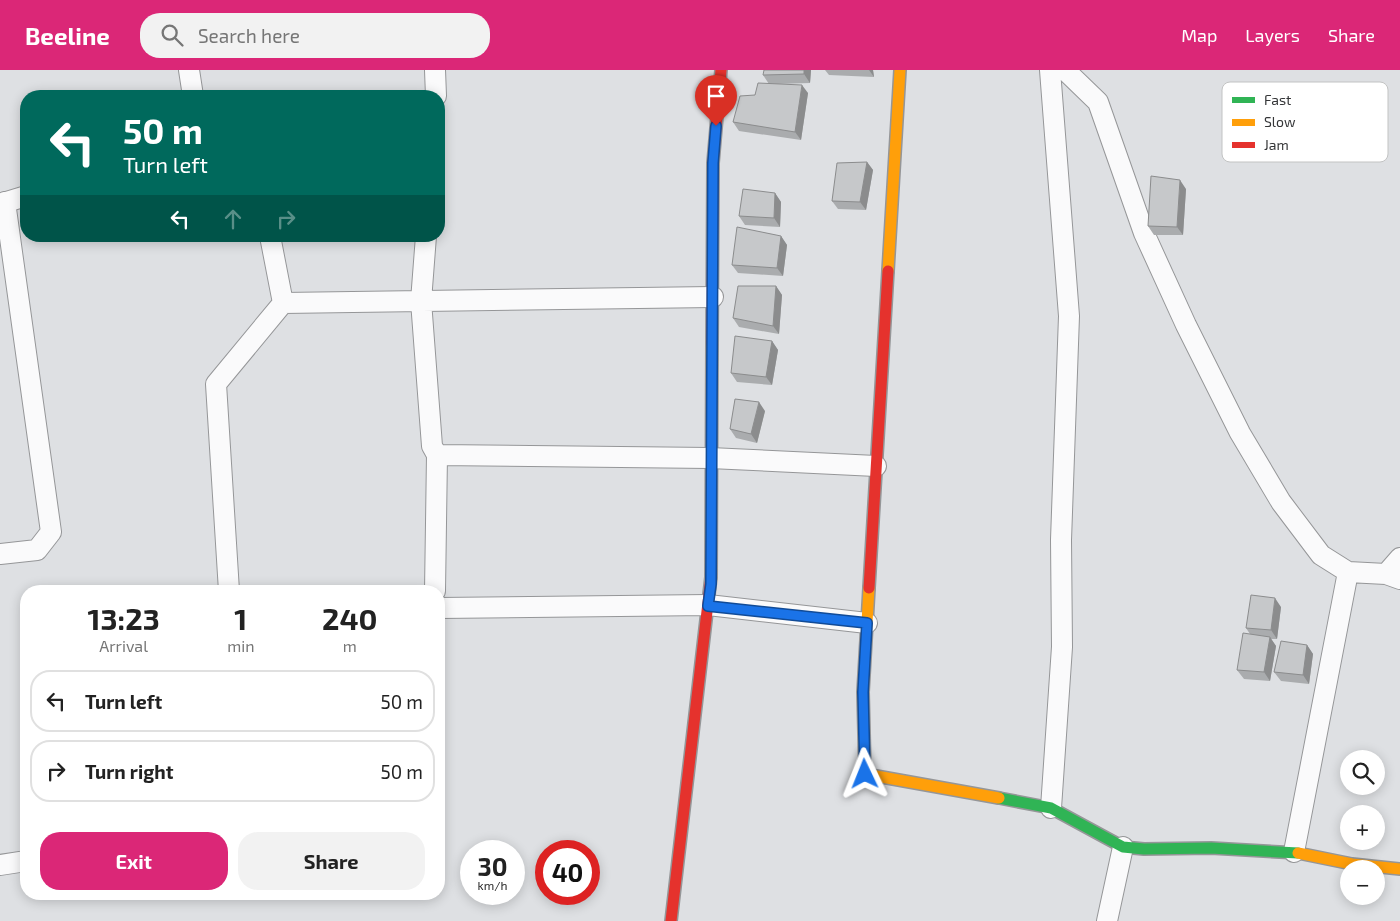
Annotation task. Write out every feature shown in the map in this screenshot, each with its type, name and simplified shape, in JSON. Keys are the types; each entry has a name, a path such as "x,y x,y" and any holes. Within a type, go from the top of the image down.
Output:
{"street":[{"path":"189,70 192,90"},
{"path":"435,70 436,90"},
{"path":"671,921 711,584 710,458 713,163 720,70"},
{"path":"900,70 863,692 865,774 1051,808 1123,847 1144,849 1212,848 1294,852 1352,864 1400,869"},
{"path":"1050,70 1069,316 1061,540 1062,647 1051,808"},
{"path":"1065,70 1098,102 1144,233 1186,325 1240,433 1281,502 1321,555 1348,572 1393,576 1400,558"},
{"path":"0,554 37,550 52,532 3,203 20,198"},
{"path":"271,242 283,304"},
{"path":"426,242 422,301 432,446 436,454 435,585"},
{"path":"229,585 216,384 283,304 713,296"},
{"path":"436,454 710,458 876,466"},
{"path":"1294,852 1348,572"},
{"path":"445,608 708,606 867,623"},
{"path":"1106,921 1123,847"},
{"path":"0,864 20,862"}],"building":[{"path":"764,70 804,70 804,74 763,75"},
{"path":"758,83 802,85 795,132 733,122 740,96 755,95"},
{"path":"867,162 860,202 832,201 837,163"},
{"path":"1151,176 1180,180 1177,227 1148,226"},
{"path":"743,189 775,193 774,218 739,216"},
{"path":"737,227 781,236 777,268 732,265"},
{"path":"738,286 776,286 773,326 733,318"},
{"path":"735,336 772,341 766,377 731,373"},
{"path":"735,399 759,402 751,434 730,429"},
{"path":"1251,595 1275,598 1271,630 1246,628"},
{"path":"1243,633 1270,637 1264,672 1237,670"},
{"path":"1281,641 1307,645 1303,675 1274,672"}],"traffic: fast":[{"path":"999,798 1051,808 1123,847 1144,849 1211,848 1298,853"}],"traffic: slow":[{"path":"888,271 900,70"},
{"path":"711,577 712,344"},
{"path":"869,588 863,692 865,774 999,798"},
{"path":"1298,853 1352,864 1400,869"}],"traffic: jam":[{"path":"712,344 713,163 721,70"},
{"path":"869,588 888,271"},
{"path":"671,921 711,577"}],"route":[{"path":"716,126 713,163 710,458 711,584 708,606 867,623 863,692 865,774"}]}
